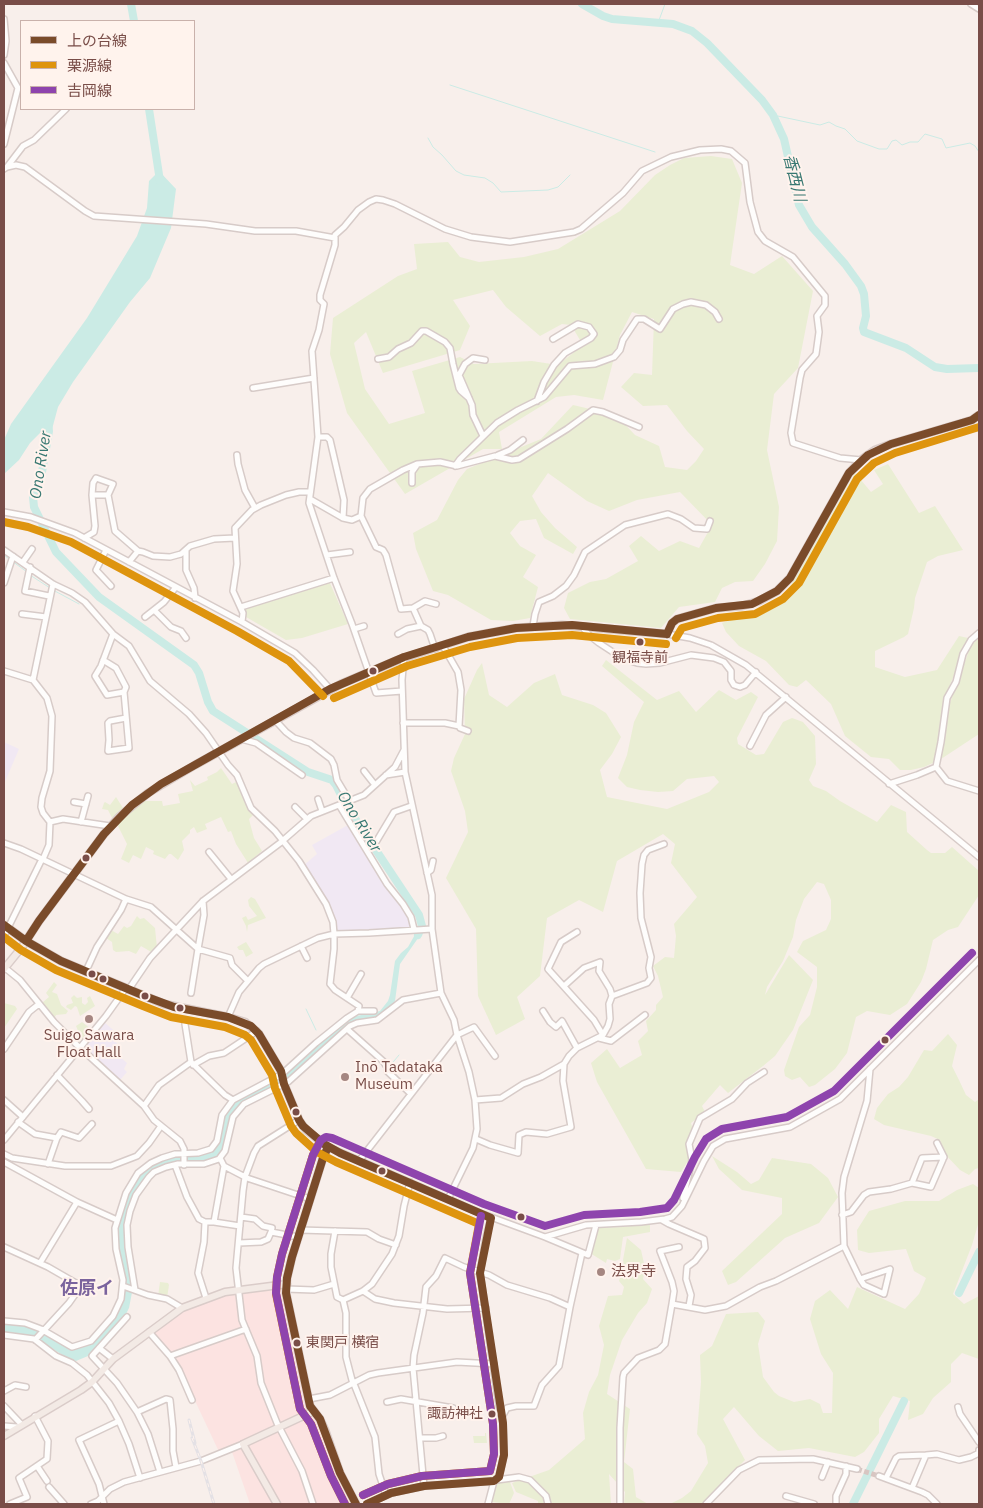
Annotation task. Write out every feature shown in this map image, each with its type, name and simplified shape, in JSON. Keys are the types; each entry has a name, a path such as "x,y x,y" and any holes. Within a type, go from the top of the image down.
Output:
{"main road":[{"path":"4,968 110,826 126,810 148,793 219,751 330,689 404,658 468,638 533,626 584,626 667,634 672,623 678,619 716,608 752,604 777,591 790,578 849,473 861,460 874,450 979,417"},
{"path":"6,927 61,961 127,989 174,1007 245,1022 257,1031 283,1079 298,1120 306,1130 328,1147 290,1266 287,1299 310,1406 326,1430 340,1473 356,1504"},
{"path":"4,1436 82,1390 113,1359 182,1308 206,1298 239,1289 287,1286"},
{"path":"277,1504 243,1444 314,1411"}],"street":[{"path":"971,4 979,9"},
{"path":"4,18 6,41 4,55"},
{"path":"4,63 18,88 4,144"},
{"path":"5,168 23,146 34,140 65,110"},
{"path":"402,691 376,693 310,506 310,492 316,462 318,437 312,351 319,330 324,304 320,300 320,295 335,235 344,228 358,210 369,202 376,200 395,204 445,229 471,237 510,242 574,232 600,213 623,193 642,171 653,164 679,154 700,150 731,151 745,163 750,202 758,232 765,241 793,257 825,299 817,316 819,332 816,354 802,370 800,378 791,433 793,443 840,458 861,460"},
{"path":"5,168 16,165 25,167 91,215 206,224 255,231 296,231 335,238"},
{"path":"455,466 483,436 504,418 538,401 570,366 595,364 614,357 620,350 623,340 637,319 644,320 660,329 673,309 691,302 706,305 715,312 719,319"},
{"path":"538,401 544,382 554,365 565,353 594,334 589,327 578,324 553,339"},
{"path":"378,359 389,357 398,349 411,343 422,331 426,331 448,345 459,388 469,398"},
{"path":"483,436 473,415 469,398 459,375 465,364 473,358 486,360"},
{"path":"253,388 314,378"},
{"path":"495,456 512,460 518,459 572,427 593,410 603,412 640,428"},
{"path":"318,437 327,437 330,440 344,500 343,518"},
{"path":"436,604 425,601 412,608 401,609 386,555 383,550 376,547 361,516 361,503 366,493 403,470 417,464 440,462 461,466 510,450 523,440"},
{"path":"237,455 246,490 255,508"},
{"path":"412,483 412,472 417,464"},
{"path":"84,538 94,532 92,495 93,483 96,478 113,484 108,495 115,531 138,551 153,556 170,557 186,550 190,546 214,539 235,538"},
{"path":"242,622 243,613 233,591 237,564 235,528 255,508 286,495 310,492"},
{"path":"92,495 108,495"},
{"path":"310,499 343,518 352,520 361,516"},
{"path":"4,512 50,522 84,538 242,622 295,653 330,689"},
{"path":"533,626 539,602 553,596 566,586 585,552 625,525 668,514 681,519 694,528 707,530 710,521"},
{"path":"4,550 30,567 51,590"},
{"path":"24,562 32,550"},
{"path":"106,550 96,570 111,586"},
{"path":"186,550 186,570 194,588 195,598"},
{"path":"129,562 138,551"},
{"path":"327,556 350,552"},
{"path":"4,582 13,556"},
{"path":"30,567 25,591 51,590 72,593 85,602 113,634 129,646 150,681 195,720 236,774 251,808 283,841 303,867 326,904 333,922 334,934 330,984 359,1006 358,1011"},
{"path":"241,607 334,578"},
{"path":"145,617 154,611 176,587"},
{"path":"33,680 51,590"},
{"path":"412,608 421,626 428,630 435,648"},
{"path":"154,611 171,627 181,631 186,638"},
{"path":"22,614 46,617"},
{"path":"354,629 364,626"},
{"path":"398,634 407,629 421,626"},
{"path":"584,626 584,629 594,639 622,658 637,663 660,663 691,654 714,658 724,662 731,671 731,680 734,685 740,687 745,685 756,672"},
{"path":"979,633 971,640 963,654 956,682 947,698 936,767 946,781 979,791"},
{"path":"113,634 95,676 107,695 124,692"},
{"path":"667,634 690,638 711,646 756,672 979,858"},
{"path":"443,646 458,672 461,697 459,726"},
{"path":"404,658 402,691 405,772 411,806 428,873 433,906 432,929 441,993 454,1020 469,1072 475,1100 478,1129 476,1139 448,1199"},
{"path":"103,660 116,668 126,684 124,692 129,748 108,750 108,723 126,718"},
{"path":"4,671 33,680 47,698 52,716 50,771 40,807 50,822 49,846 6,927 4,936"},
{"path":"750,746 766,715 786,697"},
{"path":"275,720 294,738 310,743 331,759 337,780 349,800"},
{"path":"403,723 445,723 459,726 468,731"},
{"path":"241,739 261,747 302,775"},
{"path":"5,1136 80,1048 150,958 203,901 283,841 307,819 322,811 364,795 395,767 404,750"},
{"path":"888,784 936,767"},
{"path":"364,771 375,785"},
{"path":"385,775 405,772"},
{"path":"318,799 322,811"},
{"path":"81,822 87,801"},
{"path":"74,802 87,801 93,804"},
{"path":"339,805 387,884 407,910 416,929"},
{"path":"366,848 376,842 394,812 411,806"},
{"path":"295,807 307,819"},
{"path":"84,812 91,814"},
{"path":"50,822 63,819 110,826"},
{"path":"4,843 43,859 126,899 151,907 198,949 230,958 232,965 247,980"},
{"path":"612,996 644,985 651,978 648,968 651,957 641,918 642,864 644,855 648,850 664,844"},
{"path":"209,852 231,879"},
{"path":"428,873 433,862"},
{"path":"86,971 97,947 126,899"},
{"path":"191,993 204,915 203,901"},
{"path":"228,1017 234,1000 247,980 264,964 318,938 334,934 432,929"},
{"path":"577,932 562,942 548,969 594,1020 601,1036 611,1041 645,1015"},
{"path":"302,946 307,958"},
{"path":"545,1237 570,1229 662,1220 672,1217 682,1206 708,1153 719,1142 790,1127 840,1099 979,960"},
{"path":"475,1100 501,1098 523,1084 541,1077 564,1064 577,1048 601,1036 610,1020 609,1004 612,996 610,988 599,971 600,962 584,968 564,986"},
{"path":"4,968 20,980 54,1022 80,1048 144,1106 154,1120 180,1141 184,1155 184,1164"},
{"path":"347,998 362,974"},
{"path":"4,1321 25,1323 72,1347 88,1342 109,1320 119,1304 124,1286 115,1240 117,1220 126,1193 138,1173 151,1163 162,1158 175,1154 184,1155 212,1150 217,1141 222,1115 233,1100 256,1087 283,1079 288,1082 347,1029 357,1023 377,1020 403,1000 441,993"},
{"path":"4,1049 28,1012 39,1004"},
{"path":"134,1289 127,1236 130,1211 136,1195 149,1177 160,1169 175,1165 204,1164 219,1158 227,1146 232,1121 244,1104 283,1079 316,1043 347,1018 358,1011 374,1012"},
{"path":"543,1011 550,1022 556,1026 562,1021 577,1048"},
{"path":"185,1024 192,1064 225,1095 233,1100"},
{"path":"359,1161 457,1035 474,1027 496,1056"},
{"path":"347,1029 383,1061 387,1071 410,1094"},
{"path":"144,1106 159,1085 192,1064 209,1056 224,1053 257,1031"},
{"path":"476,1139 518,1153 519,1135 526,1132 547,1134 571,1127 563,1081 564,1064"},
{"path":"860,1279 890,1269 884,1294 864,1286 860,1279 844,1246 842,1193 844,1177 866,1101 870,1069"},
{"path":"682,1206 692,1160 689,1144 700,1118 732,1099 747,1083 764,1072"},
{"path":"56,1075 89,1110"},
{"path":"4,1100 23,1117"},
{"path":"298,1120 258,1146 245,1177 236,1268 242,1320 257,1356 261,1384 279,1427 302,1470 313,1504"},
{"path":"18,1122 35,1134 57,1138"},
{"path":"48,1164 61,1132 79,1138 92,1124"},
{"path":"4,1154 12,1158 23,1158 48,1164 82,1167 111,1166 137,1156 161,1126"},
{"path":"842,1215 851,1212 864,1195 869,1192 891,1189 912,1183 931,1187 944,1157 937,1143"},
{"path":"328,1147 491,1218 545,1237 582,1253 588,1254 596,1225"},
{"path":"212,1150 224,1166 245,1177 310,1199"},
{"path":"912,1183 922,1158 944,1157"},
{"path":"4,1162 77,1202 117,1220"},
{"path":"175,1165 187,1198 199,1219 205,1222 240,1226"},
{"path":"214,1222 224,1166"},
{"path":"343,1300 363,1291 379,1274 396,1245 410,1182"},
{"path":"40,1263 77,1202"},
{"path":"239,1243 261,1242 268,1238 272,1228 263,1226 255,1219 241,1217"},
{"path":"488,1504 495,1480 501,1472 504,1455 502,1415 480,1273 491,1218"},
{"path":"662,1220 704,1239 705,1248 695,1261 687,1267 686,1279 691,1295 689,1306"},
{"path":"205,1222 204,1242 198,1274 206,1298"},
{"path":"335,1231 331,1254 334,1284 338,1297 343,1300 347,1326 346,1357 353,1384 375,1437 379,1474 386,1496"},
{"path":"271,1232 367,1232 396,1245"},
{"path":"4,1246 40,1263 81,1286 62,1312 35,1339"},
{"path":"672,1304 705,1310 726,1306 760,1287 776,1281 844,1246"},
{"path":"620,1504 620,1428 623,1377 624,1373 638,1358 659,1350 665,1344 672,1304 672,1282 660,1251 678,1247"},
{"path":"502,1415 507,1408 534,1406 542,1386 561,1362 570,1307 582,1253"},
{"path":"424,1486 416,1402 414,1355 426,1287 436,1276 446,1258 489,1275 507,1286 550,1298 570,1307"},
{"path":"287,1286 314,1290 334,1284"},
{"path":"124,1286 148,1295 167,1299 182,1308"},
{"path":"363,1291 375,1299 394,1303 447,1309 486,1308"},
{"path":"127,1317 92,1356 117,1383 137,1412 148,1434 160,1472"},
{"path":"170,1356 246,1329"},
{"path":"149,1332 170,1356 179,1370 192,1400"},
{"path":"4,1335 35,1339 56,1356 78,1367 109,1403 129,1444 140,1478"},
{"path":"99,1348 113,1359"},
{"path":"309,1399 330,1395 378,1373 457,1362 494,1364"},
{"path":"4,1391 15,1385 26,1387"},
{"path":"137,1412 166,1399 170,1400 173,1451 176,1467"},
{"path":"387,1402 401,1399 453,1408"},
{"path":"4,1406 19,1426"},
{"path":"958,1406 960,1414 979,1442"},
{"path":"10,1504 27,1497 19,1478 47,1459 48,1441 35,1416"},
{"path":"104,1504 90,1461 80,1440 119,1421"},
{"path":"4,1426 19,1426"},
{"path":"420,1438 443,1436"},
{"path":"91,1504 103,1498 114,1486 204,1460 243,1444"},
{"path":"886,1478 896,1458 899,1456 937,1454 959,1460 979,1453 979,1450"},
{"path":"912,1488 926,1455"},
{"path":"706,1504 739,1470 759,1460 813,1459 857,1469"},
{"path":"822,1477 828,1462"},
{"path":"37,1466 64,1504"},
{"path":"836,1504 836,1496 846,1474 846,1466"},
{"path":"880,1476 928,1495 937,1504"},
{"path":"367,1504 391,1493 424,1486 519,1477 530,1480 546,1496 548,1504"},
{"path":"786,1496 814,1504"}],"shaded area":[{"path":"4,742 19,749 4,784"},
{"path":"348,825 386,885 410,917 412,927 338,932 335,917 328,902 304,865 317,854 312,845"},
{"path":"104,1022 118,1034 115,1042 117,1043 113,1051 127,1063 124,1069 127,1072 120,1080 84,1049"},
{"path":"279,1286 282,1289 305,1404 321,1425 353,1504 250,1504 232,1452 221,1456 189,1388 153,1334 180,1313 204,1302 239,1292"}],"green space":[{"path":"711,156 732,159 742,183 730,265 754,274 782,256 813,291 798,368 774,394 767,450 779,507 777,541 765,564 753,581 735,582 722,588 715,602 679,607 661,628 570,619 564,608 568,593 590,582 606,579 638,561 629,546 641,536 659,551 680,541 699,548 712,525 680,492 637,500 609,511 587,501 548,473 532,496 541,512 555,528 577,547 573,554 544,538 536,519 520,521 510,533 520,546 536,555 523,577 538,587 530,618 513,621 491,620 448,595 433,591 416,549 413,533 437,520 458,480 467,469 541,439 573,405 616,415 635,435 659,446 665,467 687,470 704,449 667,405 643,406 621,387 634,373 652,375 654,319 632,312 620,335 603,400 574,395 556,397 499,432 502,449 483,449 405,494 347,413 330,354 333,318 398,276 417,269 414,244 448,242 460,257 479,262 524,257 558,249 620,211 655,175 684,158","holes":["493,290 506,307 540,336 562,324 571,325 583,345 558,365 532,361 474,364 460,357 412,371 425,413 389,424 365,389 354,343 366,332 383,373 460,350 470,326 453,300"]},
{"path":"888,464 919,513 935,506 963,550 938,556 927,562 915,598 908,634 875,651 875,667 905,677 937,670 959,636 968,638 962,648 944,700 935,762 911,770 900,770 889,759 871,757 845,736 831,704 806,680 797,687 789,685 766,661 739,646 726,632 722,623 768,607 784,597 855,473 871,492 883,484 874,470"},
{"path":"329,581 348,624 302,638 286,640 246,617 244,607"},
{"path":"979,638 979,734 941,759 948,708 971,645"},
{"path":"606,660 657,700 679,691 696,712 719,690 736,700 751,692 758,697 737,738 738,744 756,755 764,754 783,722 792,718 803,722 815,736 816,764 809,780 813,786 826,791 877,822 891,805 906,812 907,832 927,850 931,853 945,853 952,847 979,871 979,895 958,927 948,930 933,940 921,982 907,1004 890,1015 867,1011 856,1017 847,1053 835,1069 815,1085 809,1087 800,1077 792,1080 785,1076 784,1070 799,1027 810,1015 817,987 817,967 797,952 803,941 826,930 831,919 831,900 824,884 817,882 804,899 796,920 793,937 783,961 767,987 765,995 789,955 813,980 793,1030 775,1056 728,1093 720,1085 702,1106 705,1112 691,1123 693,1130 686,1147 689,1159 681,1172 646,1169 597,1082 591,1063 607,1049 620,1068 642,1055 638,1041 648,1031 646,1021 656,1010 656,1005 663,997 658,976 653,966 665,957 674,958 676,936 674,924 697,897 671,863 675,844 663,834 617,861 603,912 579,900 547,918 540,976 517,997 525,1019 496,1035 478,996 476,929 446,878 468,832 465,811 451,771 454,758 465,734 464,699 482,663 489,695 507,707 534,683 555,674 562,695 593,705 606,713 621,737 612,754 600,770 607,797 667,809 709,792 719,782 714,776 687,779 673,791 658,792 627,787 618,778 627,755 634,722 644,702 602,666"},
{"path":"221,768 232,784 238,781 247,805 254,814 249,819 254,838 262,851 248,863 236,844 231,831 228,832 221,817 205,824 207,829 197,833 194,827 190,830 190,833 182,841 184,850 178,860 171,854 165,859 153,854 154,851 146,847 141,859 133,855 129,863 121,859 127,844 117,824 125,815 143,801 162,801 163,806 180,803 178,794 193,791 190,780 195,786 208,780 207,777"},
{"path":"116,797 123,808 112,818 108,810 102,809 105,802 110,805"},
{"path":"251,897 255,899 266,918 248,925 247,932 242,918 246,916 248,920 257,916 249,906 248,900"},
{"path":"137,916 140,919 144,918 155,928 157,948 153,953 141,946 136,954 129,951 116,952 113,950 112,942 106,938 111,930 118,934 124,926 127,928 131,926"},
{"path":"246,942 253,953 246,957 243,950 239,950 237,947"},
{"path":"54,982 57,985 52,992 57,994 61,1005 68,1011 66,1014 56,1015 54,1019 43,1006 43,1002 49,997 46,993"},
{"path":"74,995 77,998 82,997 82,1003 85,1005 88,1002 87,998 90,996 95,1006 80,1016 77,1007 75,1006 71,1010 66,1007 73,1003 71,998"},
{"path":"4,1003 15,1006 17,1009 4,1028"},
{"path":"82,1022 91,1029 79,1044 74,1039 79,1033 76,1026"},
{"path":"948,1034 957,1045 952,1066 966,1095 975,1102 979,1099 979,1168 969,1175 960,1170 943,1152 940,1140 931,1136 884,1125 874,1119 877,1108 888,1094 899,1087 908,1077 924,1050 932,1051"},
{"path":"712,1156 737,1172 751,1184 759,1180 772,1158 811,1164 828,1178 838,1197 819,1223 785,1238 736,1282 728,1285 722,1271 782,1214 782,1198 742,1190 719,1169"},
{"path":"973,1184 979,1188 979,1221 953,1294 964,1304 979,1296 979,1359 962,1353 951,1364 951,1382 933,1398 923,1414 908,1420 910,1401 893,1396 879,1419 879,1433 864,1452 855,1457 809,1448 778,1451 759,1436 734,1407 723,1419 745,1460 718,1487 705,1504 670,1504 691,1491 708,1463 705,1446 697,1434 701,1382 700,1355 712,1346 726,1314 758,1312 765,1321 758,1344 763,1377 774,1392 794,1402 810,1399 820,1404 823,1413 832,1413 833,1373 821,1354 810,1319 815,1301 830,1290 848,1309 857,1287 905,1309 919,1294 926,1278 914,1271 906,1249 869,1253 858,1250 857,1230 869,1211 905,1201 939,1201 957,1190"},
{"path":"650,1224 650,1232 623,1237 620,1259 615,1261 607,1259 606,1263 590,1253 596,1228"},
{"path":"627,1238 641,1250 645,1268 643,1279 652,1289 647,1303 638,1313 622,1340 610,1375 607,1394 630,1409 624,1462 633,1469 636,1497 648,1504 624,1504 625,1492 609,1474 611,1504 538,1504 538,1501 516,1492 512,1483 549,1470 585,1439 583,1413 589,1392 598,1375 604,1345 599,1326 608,1296 622,1295 624,1287 619,1281 624,1265 623,1260"},
{"path":"160,1282 168,1283 169,1285 167,1298 158,1296"},
{"path":"485,1433 487,1443 474,1443 473,1436 485,1436"},
{"path":"510,1482 514,1493 509,1504 491,1502 495,1483"}],"water":[{"path":"159,171 176,189 171,228 150,278 130,302 73,382 58,407 51,433 43,430 30,443 19,460 4,474 4,440 11,424 87,318 137,236 147,208 149,181"},
{"path":"417,931 423,931 400,964 395,1001 388,1011 374,1019 352,1022 289,1080 239,1106 232,1115 224,1147 214,1158 204,1162 177,1163 146,1175 125,1224 126,1247 133,1287 129,1308 100,1345 88,1356 76,1361 69,1359 37,1339 43,1333 70,1348 91,1343 123,1299 125,1289 118,1247 118,1225 125,1199 138,1177 153,1164 169,1158 198,1156 212,1152 220,1140 226,1113 236,1101 286,1075 318,1044 352,1017 380,1011 390,995 395,961 408,947"}],"waterway":[{"name":"Ono River","path":"131,4 134,20"},
{"name":"香西川","path":"582,4 612,19 673,24 692,31 707,43 762,100 773,115 784,139 799,205 812,227 845,264 861,286 864,294 866,316 864,332 906,348 935,367 947,369 979,368"},
{"path":"658,23 665,4"},
{"path":"450,85 655,152"},
{"name":"Ono River","path":"149,110 160,181"},
{"path":"773,115 820,125 829,122 845,129 857,141 879,149 887,149 892,141 896,140 902,145 918,142 925,134 942,139 946,148 970,143 979,152"},
{"path":"428,138 433,147 456,171 464,175 485,178 493,183 501,192 548,190 558,187 570,175"},
{"name":"Ono River","path":"48,423 49,431 42,472 33,497 34,507 56,552 99,597 194,665 199,673 208,702 213,711 308,772 332,780 346,805 419,915 422,926 418,935"},
{"path":"4,555 9,559"},
{"path":"12,561 27,572"},
{"path":"30,575 50,588"},
{"path":"53,590 79,604"},
{"path":"306,1009 316,1030"},
{"path":"389,1067 399,1055"},
{"path":"959,1293 979,1252"},
{"name":"Ono River","path":"4,1328 29,1331 45,1339"},
{"path":"853,1504 904,1401"}],"tunnel":[{"path":"857,1469 879,1476"}],"railway":[{"path":"189,1420 195,1443"},
{"path":"192,1438 214,1504"}],"transit line":[{"name":"上の台線","path":"667,634 672,623 677,619 716,608 752,604 777,591 790,578 849,473 868,455 891,444 972,420 979,415"},
{"name":"栗源線","path":"676,638 682,628 718,618 755,614 783,599 799,583 857,479 874,463 895,453 979,427"},
{"name":"栗源線","path":"4,522 28,527 71,542 237,631 289,661 323,696"},
{"name":"上の台線","path":"26,941 104,834 132,805 161,784 330,689 404,657 468,637 516,628 572,625 667,634"},
{"name":"栗源線","path":"334,698 407,666 470,647 517,638 572,635 666,644"},
{"name":"上の台線","path":"4,925 26,941 61,961 147,997 174,1007 228,1017 251,1026 259,1034 281,1071 284,1084 299,1120 303,1126 324,1144 340,1153 491,1218 480,1273 503,1423 504,1455 499,1477 494,1481 424,1486 391,1493 367,1504"},
{"name":"栗源線","path":"4,937 21,950 56,970 143,1006 171,1017 225,1027 245,1035 251,1040 272,1075 275,1088 291,1126 317,1152 479,1224 470,1273 493,1424 494,1454 490,1471 422,1476 388,1484 363,1495"},
{"name":"吉岡線","path":"345,1504 331,1476 311,1424 300,1409 276,1293 282,1254 313,1155 321,1140 326,1137 332,1138 484,1204 545,1226 584,1215 640,1212 667,1208 674,1200 706,1139 722,1129 787,1117 834,1091 972,953"},
{"name":"栗源線","path":"319,1143 313,1155 282,1254 277,1277 276,1294 300,1409 311,1424 331,1476 345,1504"},
{"name":"上の台線","path":"328,1147 292,1257 286,1293 310,1406 320,1419 340,1473 356,1504"},
{"name":"吉岡線","path":"363,1495 388,1484 422,1476 490,1471 494,1454 493,1424 470,1273 481,1216"}],"place":[{"name":"観福寺前","path":"640,642"},
{"name":"Suigo Sawara Float Hall","path":"89,1019"},
{"name":"Inō Tadataka Museum","path":"345,1077"},
{"name":"法界寺","path":"601,1272"},
{"name":"東関戸 横宿","path":"297,1343"},
{"name":"諏訪神社","path":"492,1414"}],"district":[{"name":"佐原イ","path":"87,1289"}]}
